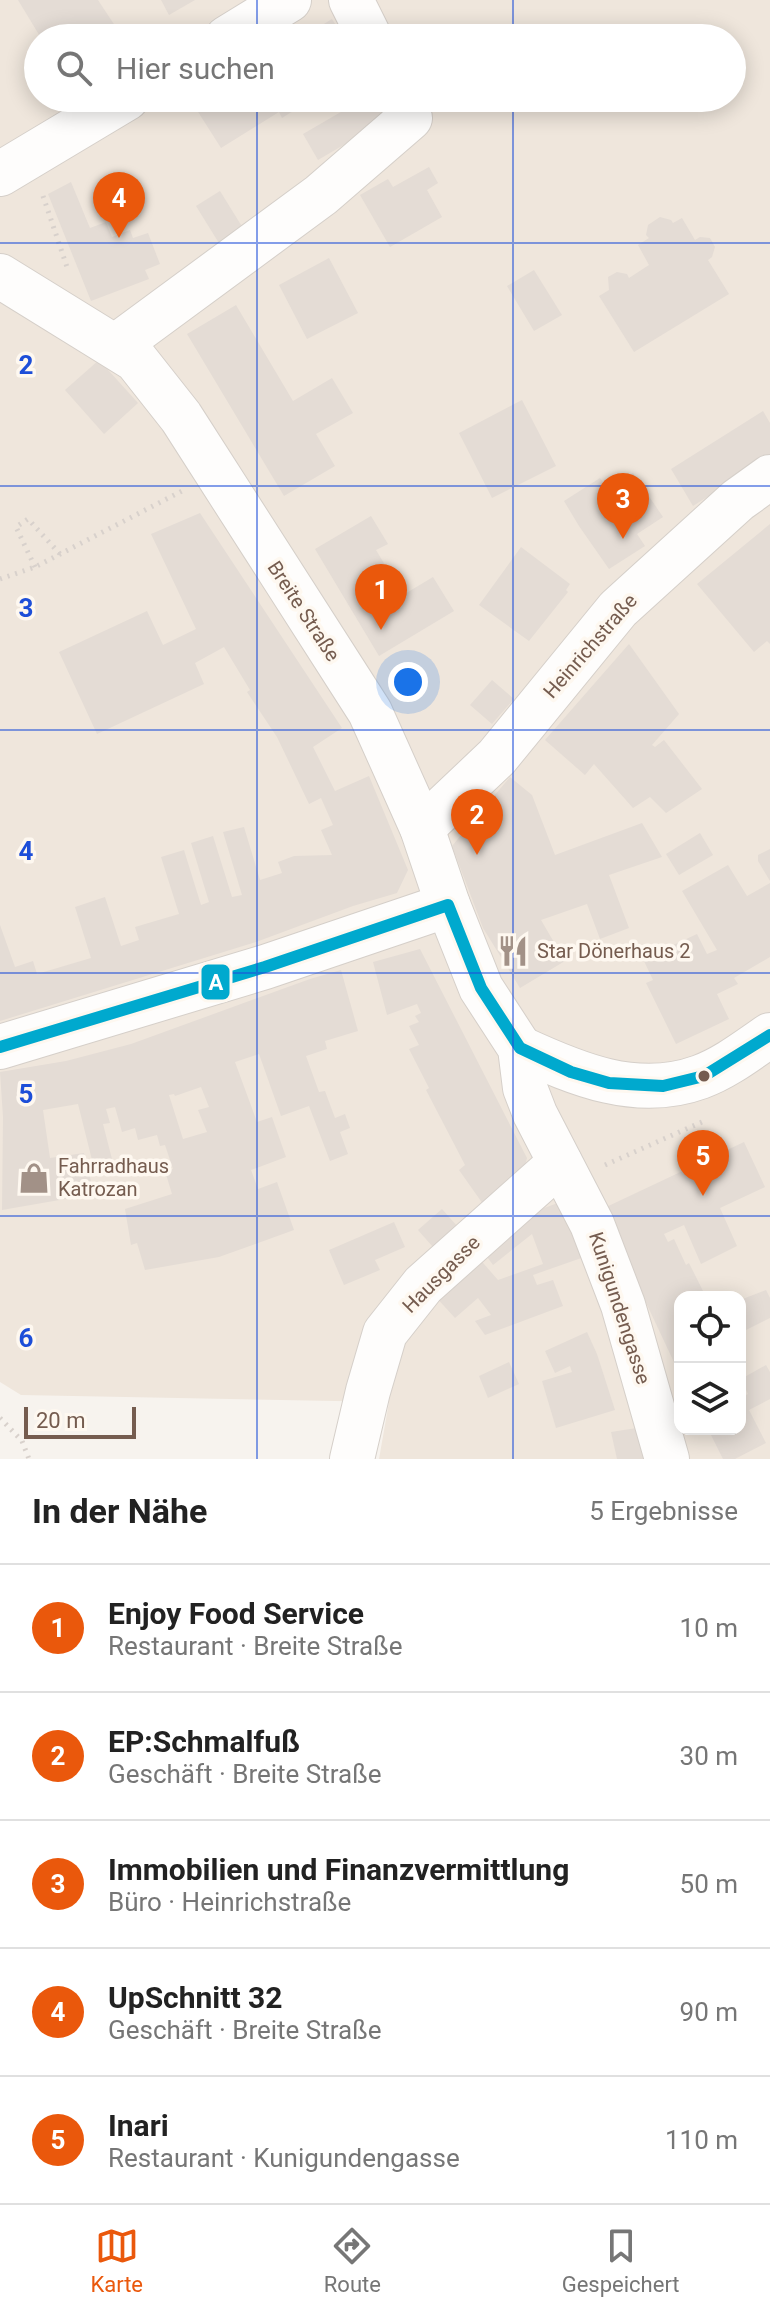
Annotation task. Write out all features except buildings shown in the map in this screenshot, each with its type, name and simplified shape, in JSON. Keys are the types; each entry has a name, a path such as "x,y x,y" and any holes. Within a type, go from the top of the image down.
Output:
{"street":[{"path":"250,24 289,0"},
{"path":"351,0 363,24"},
{"path":"15,166 104,112"},
{"path":"116,346 321,195 410,118 407,112"},
{"name":"Breite Straße","path":"0,276 136,360 181,417 370,712 422,828 481,988 520,1048"},
{"name":"Heinrichstraße","path":"422,828 497,757 618,609 738,500 770,477"},
{"path":"0,1047 265,967 448,905"},
{"path":"520,1048 571,1072 609,1083 663,1086 704,1076 770,1035"},
{"name":"Kunigundengasse","path":"520,1048 525,1088 535,1114 592,1224 623,1305 667,1459"},
{"name":"Hausgasse","path":"352,1459 385,1333 423,1285 503,1212 565,1172"}],"path":[{"path":"15,166 69,272"},
{"path":"0,579 35,567 215,473"},
{"path":"35,567 16,527 28,519 60,554"},
{"path":"565,1172 714,1116"},
{"path":"0,1418 22,1441 29,1459"}],"shaded area":[{"path":"0,0 770,0 770,1459 379,1459 389,1402 21,1395 0,1382"}],"transit line":[{"name":"A","path":"0,1047 265,967 448,905 481,988 520,1048 571,1072 609,1083 663,1086 704,1076 770,1035"}],"place":[{"name":"UpSchnitt 32","path":"119,238"},
{"name":"Immobilien und Finanzvermittlung","path":"623,539"},
{"name":"Enjoy Food Service","path":"381,630"},
{"name":"EP:Schmalfuß","path":"477,855"},
{"name":"Star Dönerhaus 2","path":"513,951"},
{"name":"Fahrradhaus Katrozan","path":"34,1178"},
{"name":"Inari","path":"703,1196"}]}
